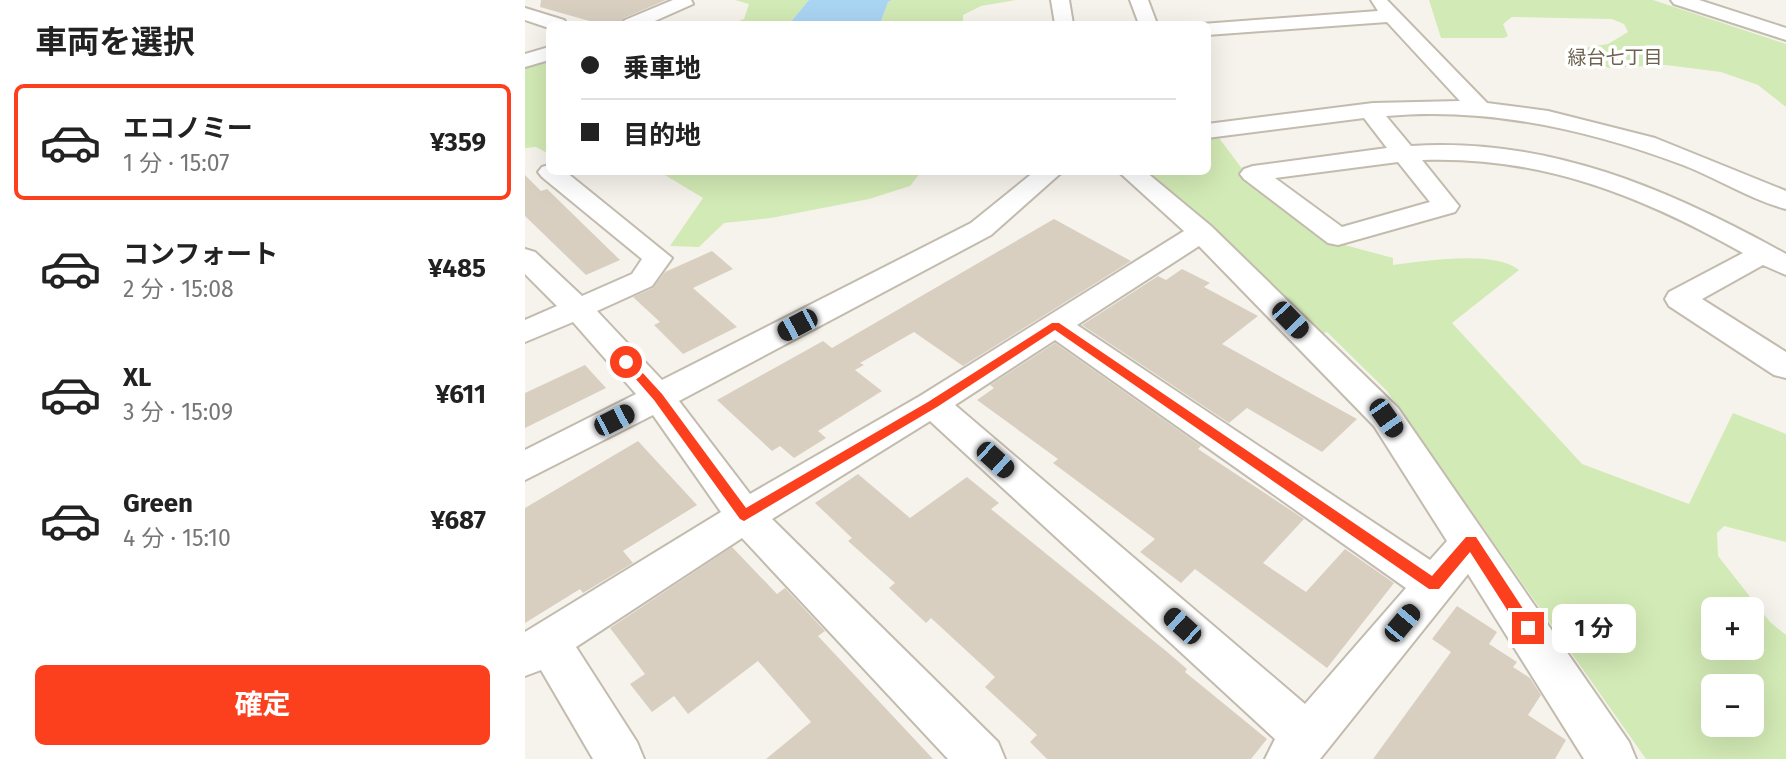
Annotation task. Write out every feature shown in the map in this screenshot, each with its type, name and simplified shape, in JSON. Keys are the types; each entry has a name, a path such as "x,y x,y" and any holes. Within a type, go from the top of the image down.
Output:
{"street":[{"path":"1060,0 1064,21"},
{"path":"1139,0 1147,21"},
{"path":"1377,0 1481,110"},
{"path":"1680,0 1786,34"},
{"path":"638,21 678,1"},
{"path":"525,14 547,21"},
{"path":"1211,29 1392,16"},
{"path":"525,61 546,54"},
{"path":"1211,131 1400,108 1481,110 1568,123 1627,137 1736,176 1786,201"},
{"path":"1370,111 1406,153 1446,206 1338,237 1253,174 1406,153 1487,153 1526,158 1586,171 1678,206 1775,260"},
{"path":"525,160 536,160 546,168"},
{"path":"525,332 642,280 658,258 555,175"},
{"path":"525,466 981,229 1045,175"},
{"path":"1135,175 1201,232 1386,418 1471,541 1612,759"},
{"path":"1678,206 1736,176"},
{"path":"619,759 536,649 744,516 932,404 1201,232"},
{"path":"525,258 578,309 658,397 744,516 981,759"},
{"path":"1775,260 1681,299 1786,367"},
{"path":"1055,325 1434,585"},
{"path":"932,404 1298,748 1471,541"}],"green space":[{"path":"735,0 809,0 792,21 738,21 744,19 749,4"},
{"path":"1016,0 981,6 963,15 963,21 881,21 888,2"},
{"path":"1429,0 1653,0 1786,44 1786,107 1758,85 1721,72 1666,65 1609,68 1566,51 1608,44 1628,32 1624,24 1612,19 1512,17 1503,24 1508,36 1504,38 1441,38"},
{"path":"546,58 546,152 536,147 525,148 525,65"},
{"path":"1219,138 1243,170 1341,244 1393,258 1393,265 1459,258 1493,260 1519,270 1452,323 1582,464 1689,504 1733,413 1786,434 1786,542 1724,526 1717,533 1718,556 1750,597 1701,597 1701,660 1764,660 1764,614 1786,635 1786,759 1646,759 1387,391 1327,332 1323,334 1230,253 1150,175 1211,175 1211,139"},
{"path":"665,175 919,175 910,186 869,199 771,218 724,223 699,247 670,246 703,198"}],"water":[{"path":"809,0 892,0 888,2 881,21 792,21"}],"building":[{"path":"541,0 666,0 622,21 589,21 540,7"},
{"path":"525,175 541,191 547,189 620,260 586,275 525,216"},
{"path":"1054,219 1131,261 963,366 914,332 860,363 864,365 855,370 882,391 818,431 826,438 794,458 780,446 772,451 717,400 823,341 832,348"},
{"path":"712,251 733,269 693,288 737,327 683,354 654,325 660,322 633,297 653,288 665,272"},
{"path":"1182,269 1210,283 1204,287 1258,316 1222,344 1357,419 1322,452 1247,408 1229,423 1082,325 1158,276 1166,280"},
{"path":"1055,343 1201,446 1198,449 1304,519 1263,563 1306,592 1345,549 1394,583 1327,668 1195,569 1181,583 1140,552 1155,539 1053,463 1058,459 977,400 994,388 990,385"},
{"path":"585,365 606,388 525,428 525,393"},
{"path":"638,441 697,505 623,551 633,563 583,593 580,589 525,623 525,508"},
{"path":"858,474 910,518 967,477 999,503 991,509 1166,651 1187,669 1185,672 1267,739 1251,759 1047,759 1030,742 1037,735 985,687 995,677 931,618 926,623 889,588 895,583 848,541 852,538 815,503"},
{"path":"732,547 777,594 785,588 825,631 818,636 933,759 766,759 811,722 758,661 688,714 674,696 652,712 630,684 645,674 610,628"},
{"path":"1457,606 1497,632 1489,644 1517,662 1513,667 1530,678 1541,695 1528,715 1566,740 1555,759 1373,759 1451,652 1432,639"}],"district":[{"name":"緑台七丁目","path":"1615,57"}],"route":[{"path":"626,362 658,397 744,516 932,404 1055,325 1434,585 1471,541 1528,628"}]}
